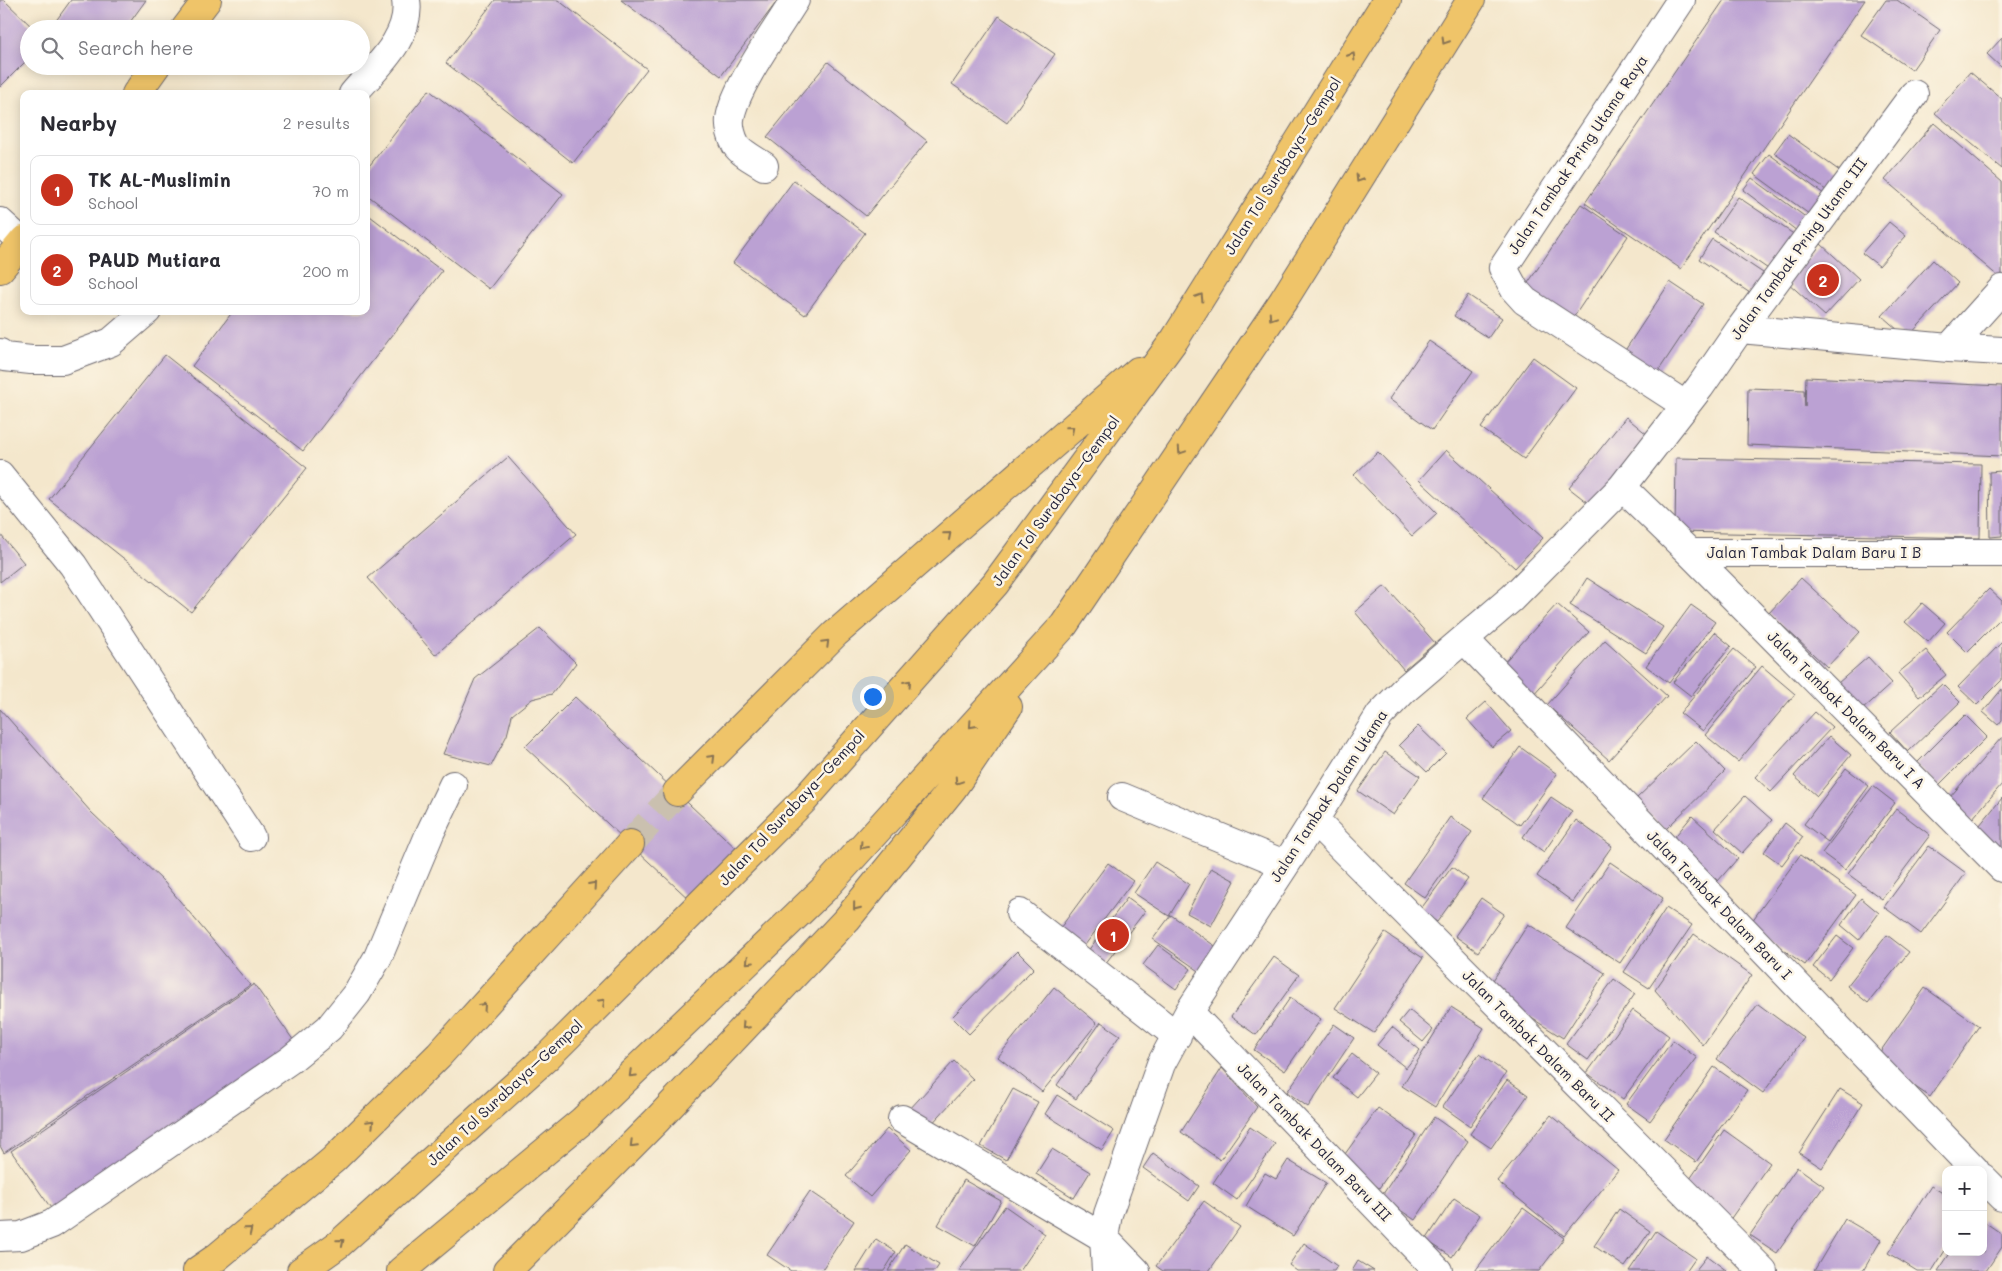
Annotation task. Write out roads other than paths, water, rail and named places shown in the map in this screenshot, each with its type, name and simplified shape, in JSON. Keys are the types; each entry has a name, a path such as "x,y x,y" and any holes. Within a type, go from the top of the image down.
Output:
{"main road":[{"path":"192,20 207,0"},
{"name":"Jalan Tol Surabaya–Gempol","path":"301,1271 339,1244 548,1056 804,800 995,584 1174,339 1387,0"},
{"path":"507,1271 663,1114 847,919 953,788 1283,301 1470,0"},
{"path":"139,90 150,75"},
{"path":"0,269 20,245"},
{"path":"677,792 835,634 1174,339"},
{"path":"401,1271 582,1121 823,890 1064,625"},
{"path":"176,1271 206,1264 334,1160 439,1055 630,844"}],"street":[{"path":"370,74 387,55 402,31 408,11 406,0"},
{"path":"764,166 737,147 732,137 730,120 734,105 747,77 795,0"},
{"name":"Jalan Tambak Pring Utama Raya","path":"1681,0 1503,268 1515,290 1525,301 1685,405"},
{"path":"356,90 370,75"},
{"name":"Jalan Tambak Pring Utama III","path":"1685,405 1914,94"},
{"path":"0,222 20,239"},
{"path":"1949,348 2002,288"},
{"path":"0,353 4,357 31,360 64,360 111,342 142,315"},
{"path":"1740,329 1949,348 2002,350"},
{"name":"Jalan Tambak Dalam Utama","path":"1106,1271 1104,1238 1108,1214 1158,1074 1190,1012 1365,738 1390,703 1512,598 1622,488 1685,405"},
{"path":"0,475 73,565 252,837"},
{"name":"Jalan Tambak Dalam Baru I B","path":"1622,488 1690,553 2002,553"},
{"name":"Jalan Tambak Dalam Baru I A","path":"1690,553 2002,868"},
{"name":"Jalan Tambak Dalam Baru I","path":"1464,639 1972,1166"},
{"path":"0,1237 21,1236 52,1224 290,1060 329,1028 357,993 378,957 430,833 453,786"},
{"path":"1122,797 1200,831 1284,864"},
{"name":"Jalan Tambak Dalam Baru II","path":"1314,820 1763,1271"},
{"path":"1020,913 1177,1036"},
{"name":"Jalan Tambak Dalam Baru III","path":"1190,1012 1438,1271"},
{"path":"902,1119 1104,1238 1136,1271"},
{"path":"1987,1182 2002,1197"}],"tunnel":[{"path":"630,844 677,792"}],"place":[{"name":"PAUD Mutiara","path":"1823,280"},
{"name":"TK AL-Muslimin","path":"1113,935"}]}
